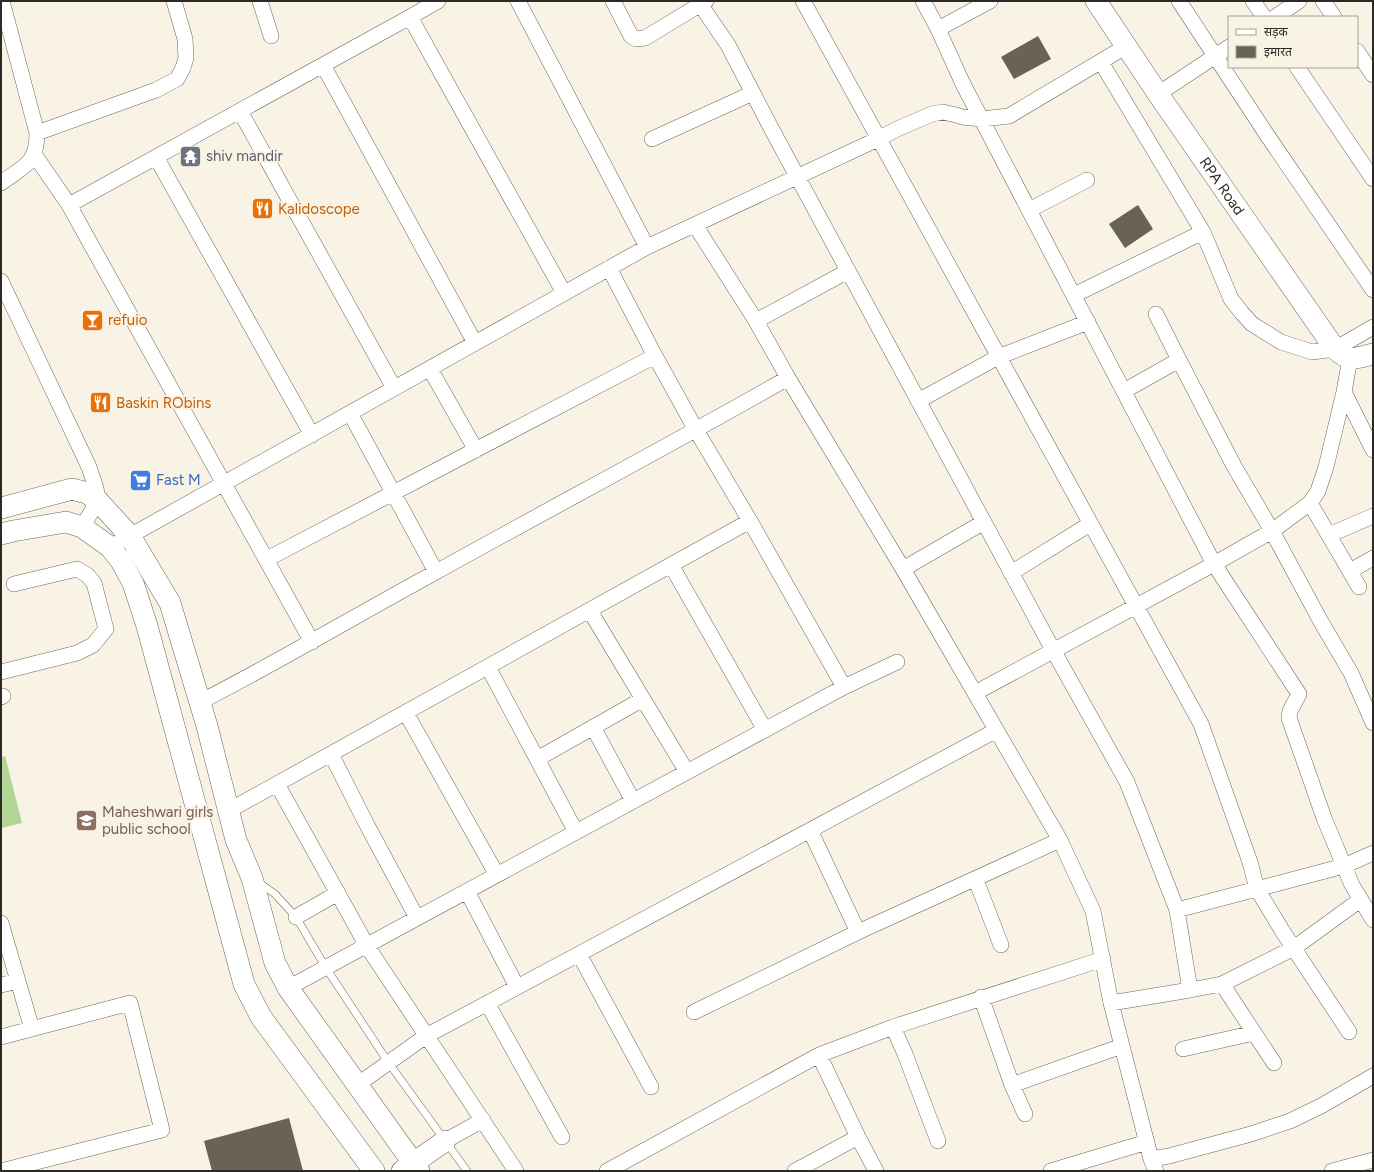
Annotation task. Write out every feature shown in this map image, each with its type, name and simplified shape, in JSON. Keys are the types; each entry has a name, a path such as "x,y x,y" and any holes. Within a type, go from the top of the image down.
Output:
{"street":[{"path":"1,183 31,162 37,147 37,133 2,1"},
{"path":"37,133 156,90 177,79 186,58 185,40 174,1"},
{"path":"260,1 271,36"},
{"path":"69,205 438,1"},
{"path":"518,1 647,247"},
{"path":"613,1 631,36 636,39 645,38 703,2 728,45 1011,573 1127,782 1177,910 1190,990"},
{"path":"803,1 1201,724 1250,862 1257,889 1349,1032"},
{"path":"923,1 1029,210 1214,564 1299,694 1290,711 1289,718 1324,818 1352,885 1373,920"},
{"path":"938,29 990,1"},
{"name":"RPA Road","path":"1096,1 1125,47 1158,94 1357,358"},
{"path":"1179,1 1267,135 1373,290"},
{"path":"1253,1 1263,16"},
{"path":"1276,16 1299,1"},
{"path":"1324,1 1333,16"},
{"path":"410,16 564,294"},
{"path":"110,547 647,247 897,129 932,114 943,112 956,114 962,117 982,119 1009,116 1125,47"},
{"path":"1158,94 1228,48"},
{"path":"1358,52 1373,75"},
{"path":"1101,62 1203,232 1231,299 1242,313 1252,324 1281,342 1312,352 1357,358"},
{"path":"322,65 475,343"},
{"path":"1298,68 1373,179"},
{"path":"652,139 753,92"},
{"path":"240,111 394,388"},
{"path":"34,154 69,205 225,483 312,642"},
{"path":"156,157 312,434"},
{"path":"1029,210 1087,180"},
{"path":"695,225 756,321 788,378 903,569 975,693 995,731 1060,840 1093,911 1111,1003 1154,1165 1176,1154 1251,1134 1290,1121 1321,1106 1373,1076"},
{"path":"1074,295 1203,232"},
{"path":"610,268 655,356 696,430 750,521 844,686"},
{"path":"756,321 848,271"},
{"path":"1,281 89,467 96,488 98,501 82,526"},
{"path":"1156,314 1234,466 1351,673 1373,722"},
{"path":"918,400 998,357 1088,322"},
{"path":"975,693 1214,564 1272,531 1310,503 1318,491 1326,467 1344,392 1357,358 1373,327"},
{"path":"267,559 655,356"},
{"path":"1124,391 1179,360"},
{"path":"430,368 476,450"},
{"path":"200,702 261,671 436,572 788,378"},
{"path":"1344,392 1373,450"},
{"path":"350,413 436,572"},
{"path":"1,508 72,489 87,493 98,501 130,536 170,604 200,702 236,840 252,878 275,963 288,988 357,1085 411,1168 445,1141 483,1120"},
{"path":"1310,503 1359,587"},
{"path":"1329,535 1373,516"},
{"path":"228,811 750,521"},
{"path":"1,534 66,522 82,526 110,547 121,561 133,583 147,626 244,984 261,1017 374,1171"},
{"path":"903,569 984,522"},
{"path":"1011,573 1090,524"},
{"path":"1350,571 1373,558"},
{"path":"671,565 765,730"},
{"path":"1,672 77,653 93,645 106,629 94,583 87,575 77,569 14,584"},
{"path":"590,611 686,772"},
{"path":"288,988 844,686 897,662"},
{"path":"488,667 576,832"},
{"path":"537,758 643,699"},
{"path":"406,713 497,875"},
{"path":"593,727 633,801"},
{"path":"357,1085 426,1036 995,731"},
{"path":"331,754 417,918"},
{"path":"277,784 367,946 516,1171"},
{"path":"810,830 858,932"},
{"path":"694,1012 858,932 976,880 1060,840"},
{"path":"1177,910 1344,866 1373,853"},
{"path":"976,880 1000,945"},
{"path":"467,891 517,987"},
{"path":"296,916 338,893"},
{"path":"1111,1003 1222,984 1294,948 1360,900"},
{"path":"1,923 32,1029"},
{"path":"579,954 651,1087"},
{"path":"615,1169 819,1055 893,1027 981,997 1103,959"},
{"path":"1,985 18,980"},
{"path":"1222,984 1274,1064"},
{"path":"981,997 1012,1085 1025,1114"},
{"path":"1,1037 130,1003 162,1130 1,1171"},
{"path":"487,1003 562,1137"},
{"path":"893,1027 938,1141"},
{"path":"1183,1049 1254,1034"},
{"path":"1012,1085 1122,1046"},
{"path":"819,1055 876,1171"},
{"path":"795,1171 858,1137"},
{"path":"1052,1171 1147,1142"},
{"path":"1332,1171 1373,1160"}],"lane":[{"path":"252,878 275,894 296,916 326,968 388,1062 467,1171"}],"green space":[{"path":"5,756 22,823 1,828 1,757"}],"building":[{"path":"1038,36 1051,59 1014,79 1001,57"},
{"path":"1138,205 1153,229 1125,248 1109,224"},
{"path":"289,1118 303,1171 212,1171 204,1141"}],"place":[{"name":"shiv mandir","path":"191,156"},
{"name":"Kalidoscope","path":"263,209"},
{"name":"refuio","path":"93,320"},
{"name":"Baskin RObins","path":"100,403"},
{"name":"Fast M","path":"140,480"},
{"name":"Maheshwari girls public school","path":"86,821"}]}
